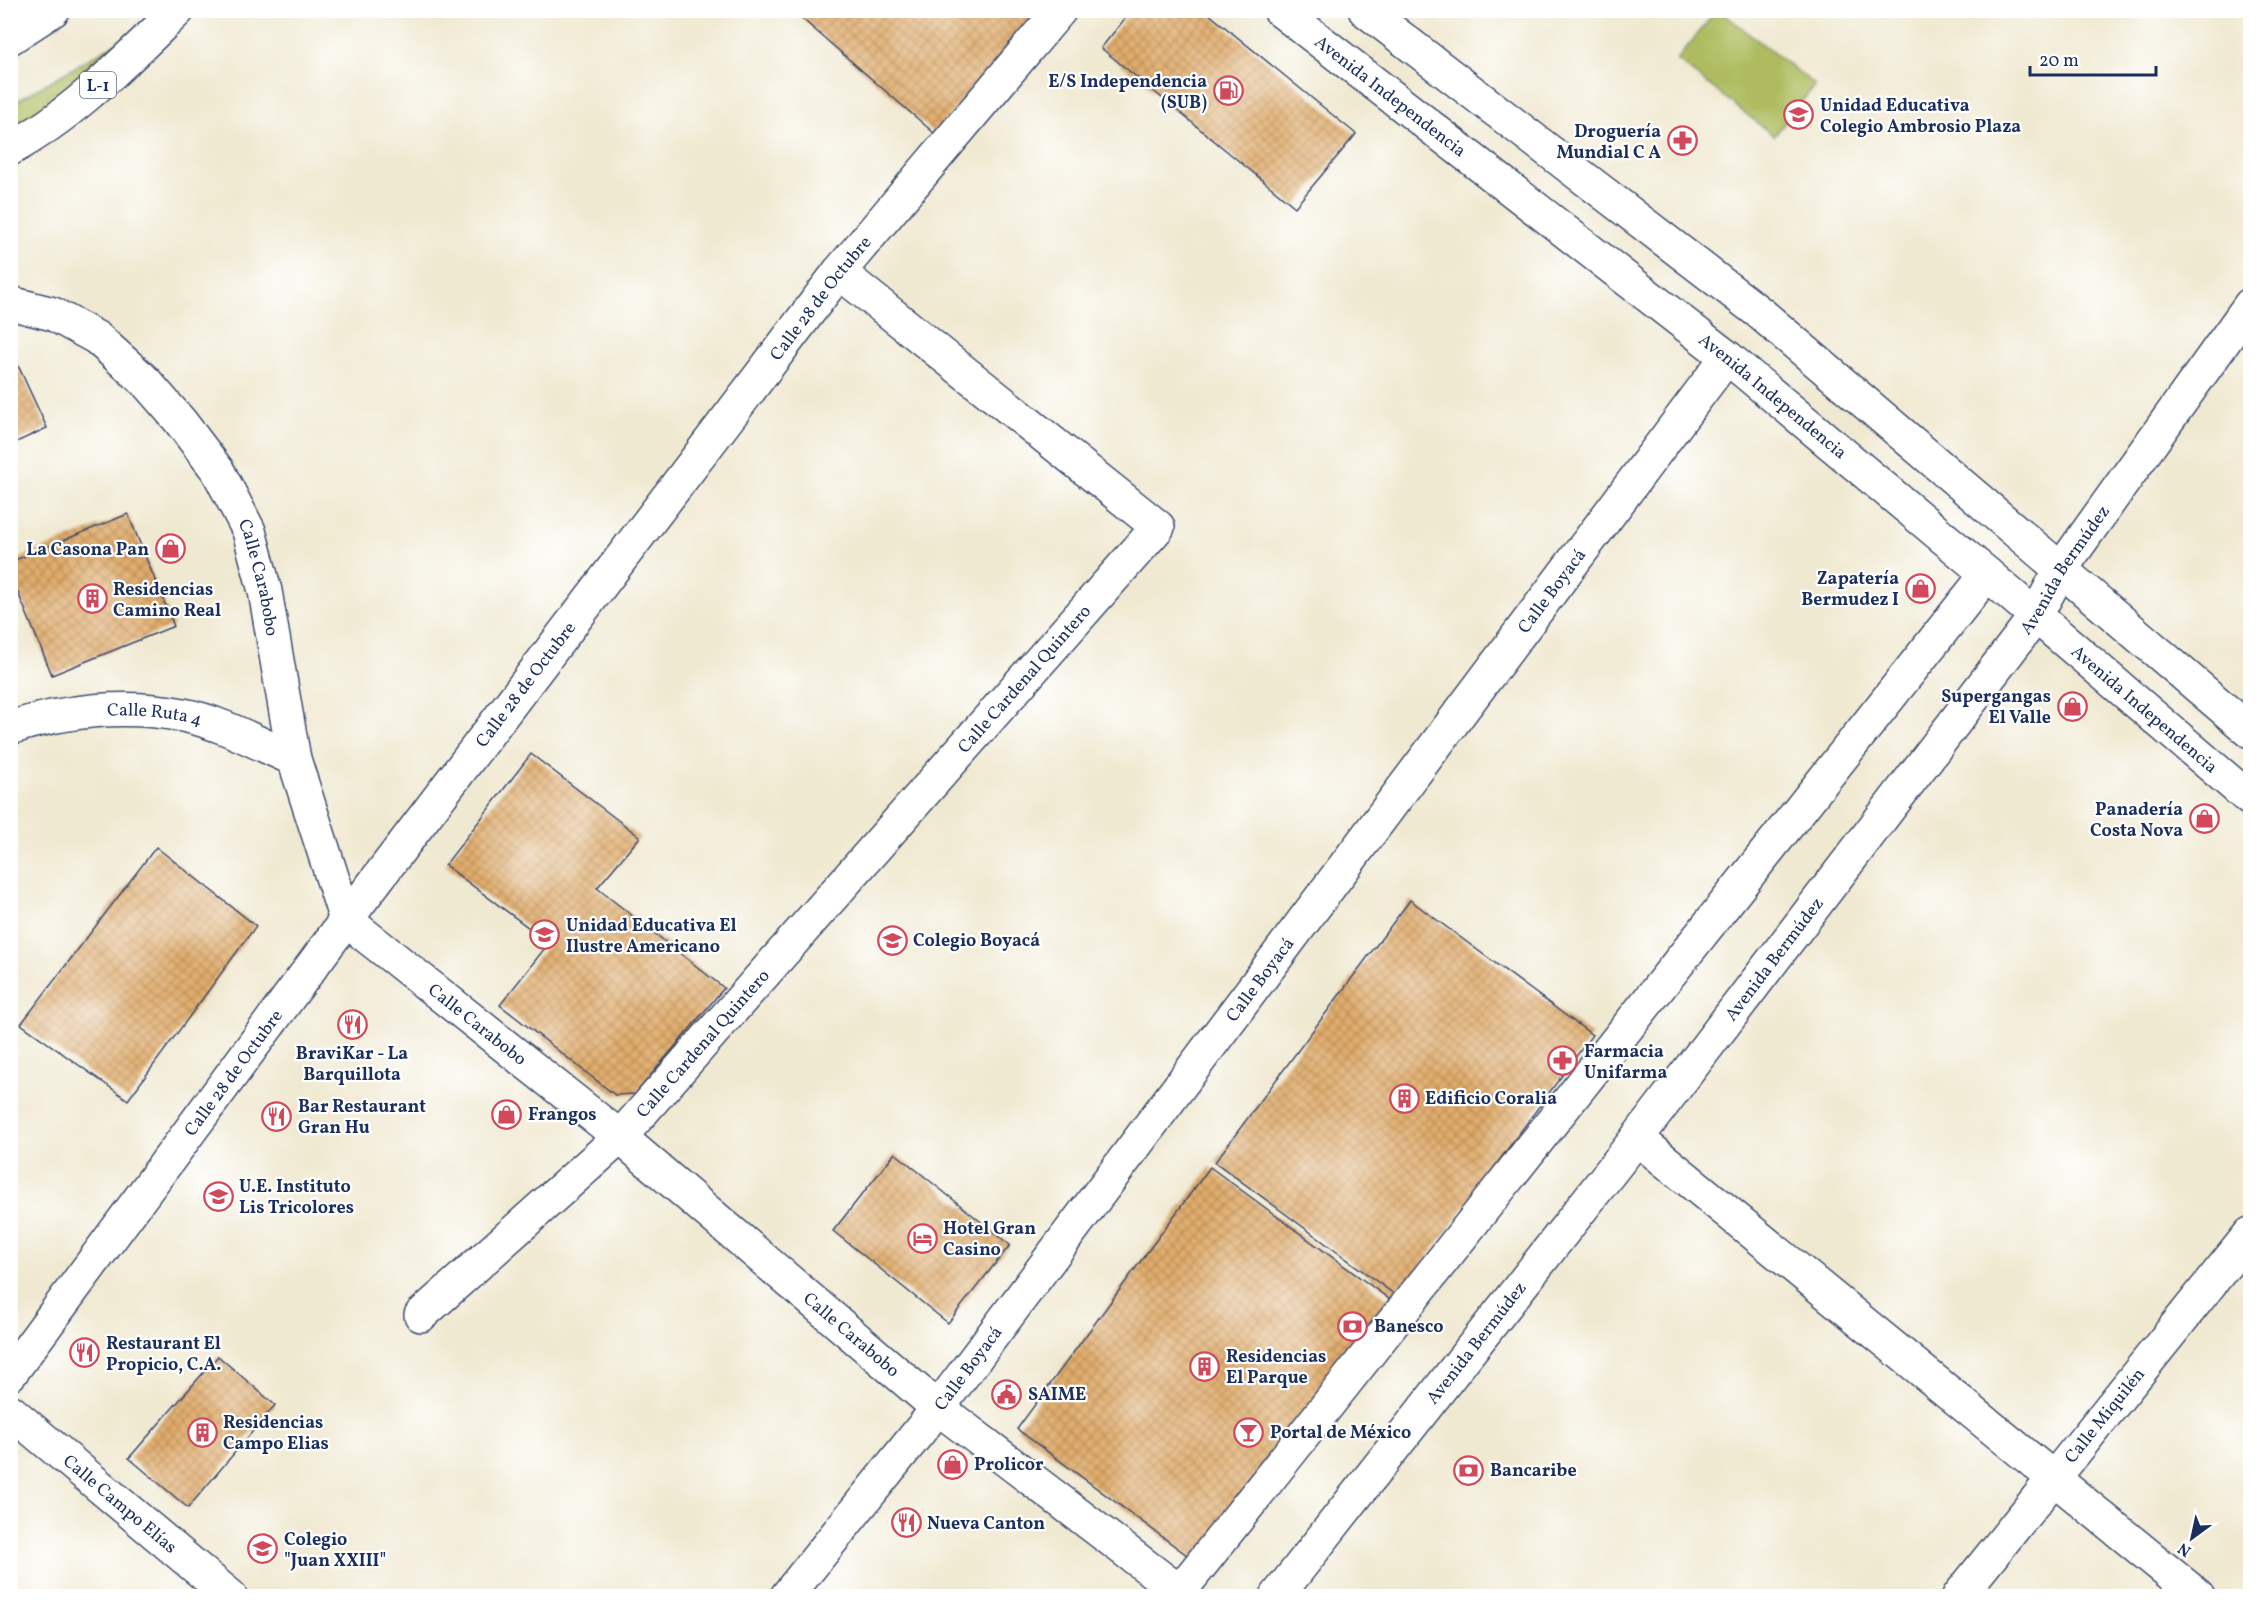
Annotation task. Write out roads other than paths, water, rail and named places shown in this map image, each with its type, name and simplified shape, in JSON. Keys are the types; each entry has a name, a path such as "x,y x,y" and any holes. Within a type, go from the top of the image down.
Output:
{"street":[{"path":"10,38 53,10"},
{"name":"L-1","path":"10,149 34,136 110,75 178,10"},
{"name":"Calle 28 de Octubre","path":"10,1374 346,920 839,272 1060,10"},
{"name":"Avenida Independencia","path":"1280,10 1727,357 1987,574 2250,800"},
{"path":"1365,10 1760,313 2250,731"},
{"name":"Calle Cardenal Quintero","path":"620,1137 1158,527 839,272"},
{"name":"Calle Carabobo","path":"10,303 53,314 97,338 146,382 180,421 218,471 249,531 265,591 294,759 346,920 620,1137 938,1408 1180,1595"},
{"name":"Avenida Bermúdez","path":"1276,1596 1637,1138 2035,617 2061,569 2250,305"},
{"name":"Calle Boyacá","path":"788,1596 938,1408 1727,357"},
{"path":"1180,1595 1987,574"},
{"name":"Calle Ruta 4","path":"10,728 81,712 129,710 184,715 227,730 294,759"},
{"path":"421,1316 620,1137"},
{"path":"1637,1138 2053,1480 2198,1596"},
{"name":"Calle Miquilén","path":"1959,1596 2053,1480 2245,1252"},
{"name":"Calle Campo Elías","path":"10,1411 230,1596"}],"place":[{"name":"E/S Independencia (SUB)","path":"1228,91"},
{"name":"Unidad Educativa Colegio Ambrosio Plaza","path":"1799,115"},
{"name":"Droguería Mundial C A","path":"1682,141"},
{"name":"La Casona Pan","path":"170,549"},
{"name":"Zapatería Bermudez I","path":"1920,588"},
{"name":"Residencias Camino Real","path":"92,599"},
{"name":"Supergangas El Valle","path":"2072,706"},
{"name":"Panadería Costa Nova","path":"2204,819"},
{"name":"Unidad Educativa El Ilustre Americano","path":"545,935"},
{"name":"Colegio Boyacá","path":"892,940"},
{"name":"BraviKar - La Barquillota","path":"352,1024"},
{"name":"Farmacia Unifarma","path":"1563,1061"},
{"name":"Edificio Coralia","path":"1404,1098"},
{"name":"Frangos","path":"507,1114"},
{"name":"Bar Restaurant Gran Hu","path":"277,1116"},
{"name":"U.E. Instituto Lis Tricolores","path":"218,1196"},
{"name":"Hotel Gran Casino","path":"922,1238"},
{"name":"Banesco","path":"1353,1326"},
{"name":"Restaurant El Propicio, C.A.","path":"85,1353"},
{"name":"Residencias El Parque","path":"1205,1366"},
{"name":"SAIME","path":"1007,1394"},
{"name":"Residencias Campo Elias","path":"202,1432"},
{"name":"Portal de México","path":"1249,1432"},
{"name":"Prolicor","path":"953,1464"},
{"name":"Bancaribe","path":"1469,1470"},
{"name":"Nueva Canton","path":"906,1523"},
{"name":"Colegio \"Juan XXIII\"","path":"263,1549"}]}
